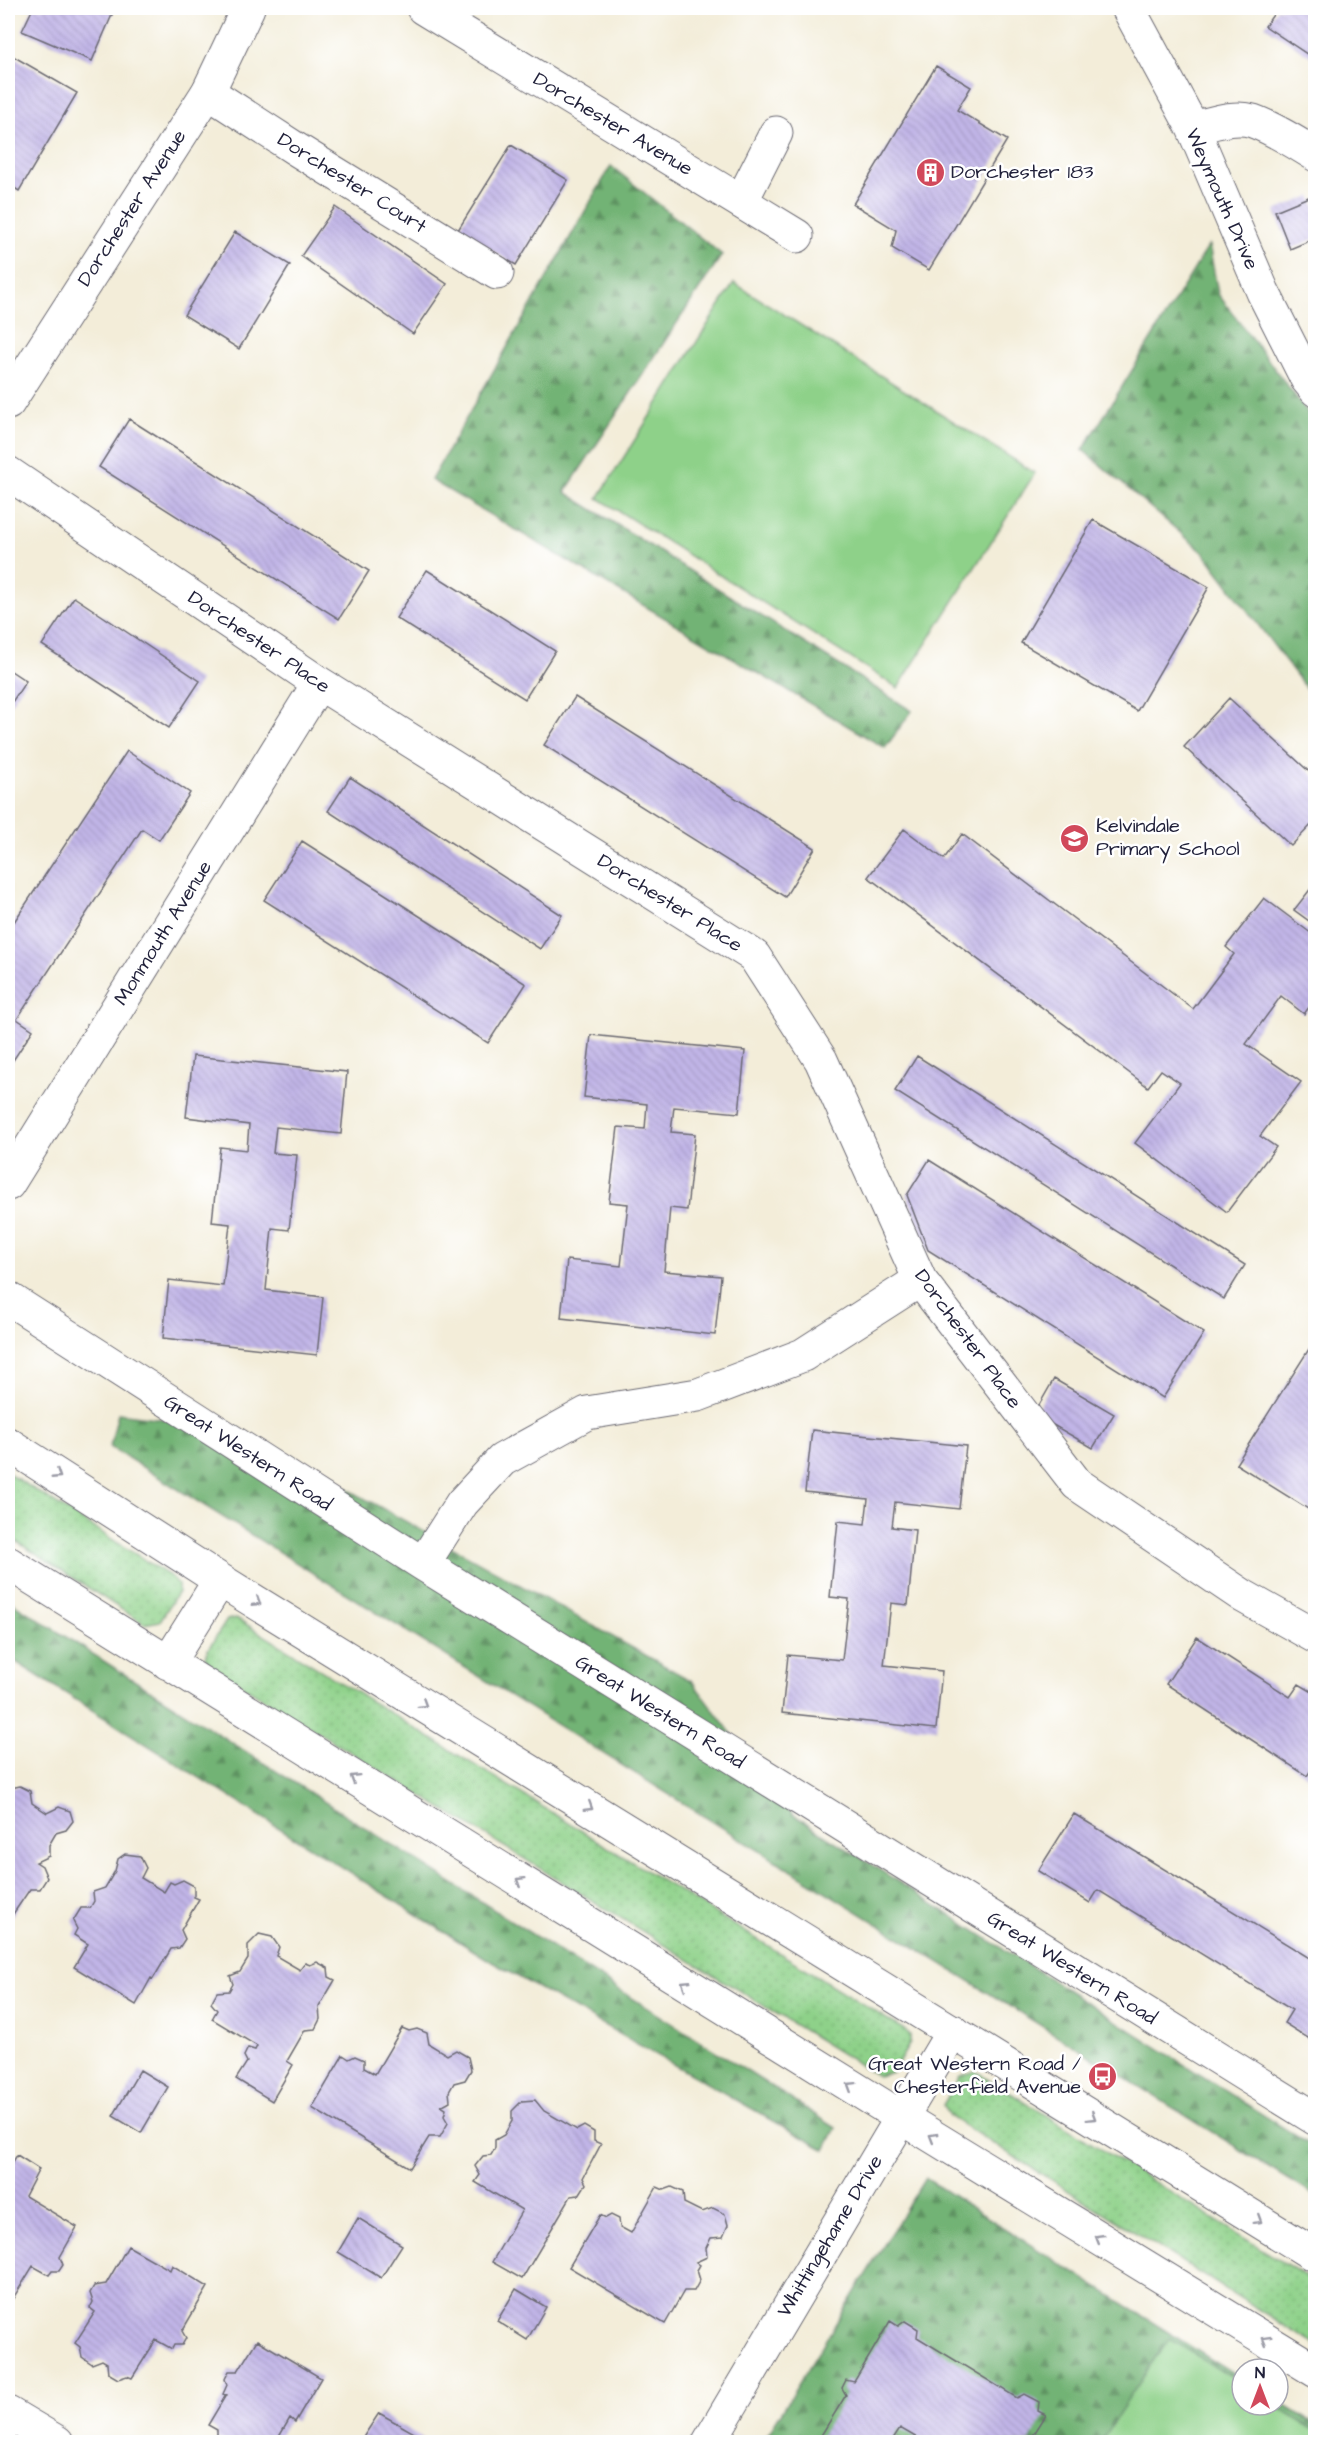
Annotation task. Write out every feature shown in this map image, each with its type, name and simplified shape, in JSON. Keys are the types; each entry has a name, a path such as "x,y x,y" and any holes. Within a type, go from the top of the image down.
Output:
{"street":[{"name":"Dorchester Avenue","path":"8,403 208,92 248,8"},
{"name":"Dorchester Avenue","path":"423,8 797,236"},
{"name":"Weymouth Drive","path":"1128,8 1193,128 1263,292 1307,379 1316,390"},
{"name":"Dorchester Court","path":"208,92 296,150 497,273"},
{"path":"1193,128 1222,121 1251,121 1316,155"},
{"path":"741,202 776,133"},
{"name":"Dorchester Place","path":"8,473 319,683 754,956 821,1060 920,1280 1077,1484 1243,1596 1316,1637"},
{"name":"Monmouth Avenue","path":"8,1184 319,683"},
{"path":"423,1564 462,1503 502,1460 587,1413 698,1395 803,1355 920,1280"},
{"name":"Great Western Road","path":"8,1298 423,1564 1316,2119"},
{"path":"8,1443 220,1580 1316,2256"},
{"path":"8,1563 901,2117 1316,2371"},
{"path":"168,1663 220,1580"},
{"name":"Whittingehame Drive","path":"709,2442 953,2031"},
{"path":"8,2413 57,2442"}],"green space":[{"path":"611,166 722,255 565,492 912,711 885,748 431,480"},
{"path":"1209,245 1218,294 1315,422 1315,700 1204,553 1083,450"},
{"path":"734,283 1035,473 898,688 598,498"},
{"path":"118,1413 240,1429 692,1681 792,1814 1315,2148 1315,2196 110,1447"},
{"path":"8,1473 173,1578 178,1584 178,1592 160,1621 144,1624 8,1536"},
{"path":"8,1600 836,2128 825,2150 492,1962 8,1657"},
{"path":"236,1618 903,2029 910,2035 910,2043 893,2072 878,2076 210,1666 205,1658 208,1649 227,1620"},
{"path":"975,2071 1315,2282 1315,2345 949,2116 943,2105 960,2076"},
{"path":"925,2178 1230,2371 1230,2417 1290,2417 1290,2409 1316,2425 1315,2442 763,2442"},
{"path":"1169,2338 1230,2376 1230,2417 1290,2417 1290,2415 1315,2431 1315,2442 1100,2442"}],"building":[{"path":"33,8 115,8 92,61 22,31"},
{"path":"1278,8 1316,8 1316,60 1265,26"},
{"path":"11,55 77,93 19,191 8,184 8,60"},
{"name":"Dorchester 183","path":"936,66 971,87 957,110 1007,140 929,270 892,248 896,230 853,204"},
{"path":"511,145 568,180 516,265 458,230"},
{"path":"1311,196 1316,208 1316,238 1290,249 1275,211"},
{"path":"335,207 447,284 413,334 301,256"},
{"path":"235,232 290,265 239,349 184,315"},
{"path":"129,419 369,571 339,619 99,467"},
{"path":"1093,520 1209,587 1137,711 1021,643"},
{"path":"427,570 555,651 525,699 396,618"},
{"path":"74,597 200,681 169,728 42,645"},
{"path":"8,669 26,681 8,708"},
{"path":"575,697 815,848 785,897 544,745"},
{"path":"1229,698 1316,778 1316,820 1291,846 1184,747"},
{"path":"127,751 190,793 159,840 142,829 17,1019 33,1030 8,1068 8,931"},
{"path":"350,777 562,915 540,949 328,811"},
{"path":"904,829 944,859 962,834 1193,1009 1234,954 1226,947 1264,898 1316,937 1316,998 1304,1014 1281,996 1246,1044 1301,1082 1260,1136 1276,1147 1227,1212 1135,1143 1180,1083 1161,1070 1148,1087 868,877"},
{"path":"302,841 526,984 488,1043 264,900"},
{"path":"1316,882 1316,926 1294,910"},
{"path":"591,1035 745,1051 739,1113 674,1107 671,1132 695,1134 687,1210 670,1208 664,1271 721,1276 715,1335 561,1318 567,1260 621,1266 628,1204 609,1202 618,1127 645,1129 647,1104 584,1097"},
{"path":"193,1056 347,1072 341,1134 276,1127 273,1153 297,1155 289,1230 272,1228 266,1290 323,1297 317,1355 163,1338 169,1280 223,1286 230,1224 212,1222 220,1147 247,1150 249,1125 186,1117"},
{"path":"917,1056 1245,1265 1224,1299 895,1091"},
{"path":"929,1160 1204,1333 1163,1398 928,1250 907,1195"},
{"path":"1316,1338 1316,1514 1236,1464"},
{"path":"1054,1379 1114,1414 1093,1448 1034,1414"},
{"path":"812,1430 966,1446 959,1509 895,1502 892,1527 915,1530 908,1605 891,1603 884,1665 942,1671 936,1729 782,1713 788,1655 842,1660 849,1599 830,1597 838,1521 865,1524 868,1499 805,1492"},
{"path":"1197,1637 1290,1697 1299,1684 1316,1694 1316,1763 1307,1776 1166,1684"},
{"path":"8,1786 11,1788 20,1786 30,1791 32,1803 47,1813 59,1807 70,1811 73,1821 66,1830 56,1833 49,1845 49,1856 36,1862 42,1866 47,1878 40,1889 30,1889 9,1920 8,1919"},
{"path":"1074,1814 1316,1962 1316,2043 1284,2023 1292,2010 1098,1890 1090,1903 1038,1871"},
{"path":"125,1854 140,1856 146,1868 141,1878 164,1892 170,1882 174,1884 183,1880 194,1886 194,1897 199,1899 181,1930 185,1939 179,1948 171,1949 136,2005 74,1967 88,1944 74,1935 77,1929 73,1921 81,1908 90,1908 94,1901 93,1892 105,1888 115,1871 118,1859"},
{"path":"259,1934 272,1937 279,1947 276,1956 300,1970 305,1963 310,1965 317,1962 328,1968 329,1977 335,1980 319,2007 320,2019 315,2029 305,2030 287,2061 293,2065 272,2101 236,2079 247,2062 244,2056 248,2048 255,2050 257,2046 212,2019 217,2010 211,2003 217,1992 229,1991 233,1984 230,1976 240,1972 248,1959 248,1945"},
{"path":"402,2028 409,2031 417,2029 427,2033 429,2044 447,2055 456,2050 468,2057 471,2070 465,2080 454,2083 449,2092 450,2101 441,2106 446,2109 444,2116 448,2123 440,2137 429,2137 410,2168 312,2108 343,2055 349,2059 355,2056 364,2060 364,2068 375,2074"},
{"path":"140,2070 168,2087 141,2133 113,2116"},
{"path":"535,2100 544,2111 577,2130 584,2126 594,2132 594,2141 601,2144 583,2178 586,2184 579,2195 571,2196 522,2279 492,2262 522,2210 475,2182 480,2175 475,2166 483,2156 491,2155 495,2148 495,2140 504,2135 512,2121 512,2111 522,2101"},
{"path":"17,2155 39,2169 25,2196 77,2227 60,2257 63,2265 59,2271 52,2271 49,2275 33,2266 9,2305 8,2170"},
{"path":"657,2187 664,2190 672,2187 683,2192 684,2203 702,2212 713,2208 725,2214 728,2225 723,2237 711,2238 706,2248 707,2257 696,2262 700,2265 697,2270 700,2280 694,2291 684,2291 665,2324 569,2267 600,2215 606,2218 611,2215 619,2219 620,2227 631,2233"},
{"path":"358,2218 402,2245 381,2278 338,2252"},
{"path":"128,2246 170,2270 172,2265 208,2287 182,2331 186,2338 182,2345 174,2345 172,2349 156,2340 132,2378 127,2376 118,2379 108,2373 107,2363 102,2360 92,2364 82,2357 80,2347 75,2343 95,2312 90,2308 93,2302 90,2293 94,2286 106,2284"},
{"path":"516,2289 546,2307 527,2340 497,2321"},
{"path":"890,2321 898,2326 905,2321 918,2329 917,2337 1017,2398 1024,2394 1039,2402 1038,2411 1046,2415 1029,2442 924,2442 900,2428 891,2442 817,2442 846,2395 842,2388 846,2380 854,2382"},
{"path":"257,2340 321,2378 295,2422 290,2418 276,2442 223,2442 217,2439 217,2430 208,2425 226,2395 223,2394 227,2385 225,2379 229,2371 238,2371"},
{"path":"379,2413 430,2442 360,2442"}],"place":[{"name":"Dorchester 183","path":"930,172"},
{"name":"Kelvindale Primary School","path":"1075,838"},
{"name":"Great Western Road / Chesterfield Avenue","path":"1102,2076"}]}
